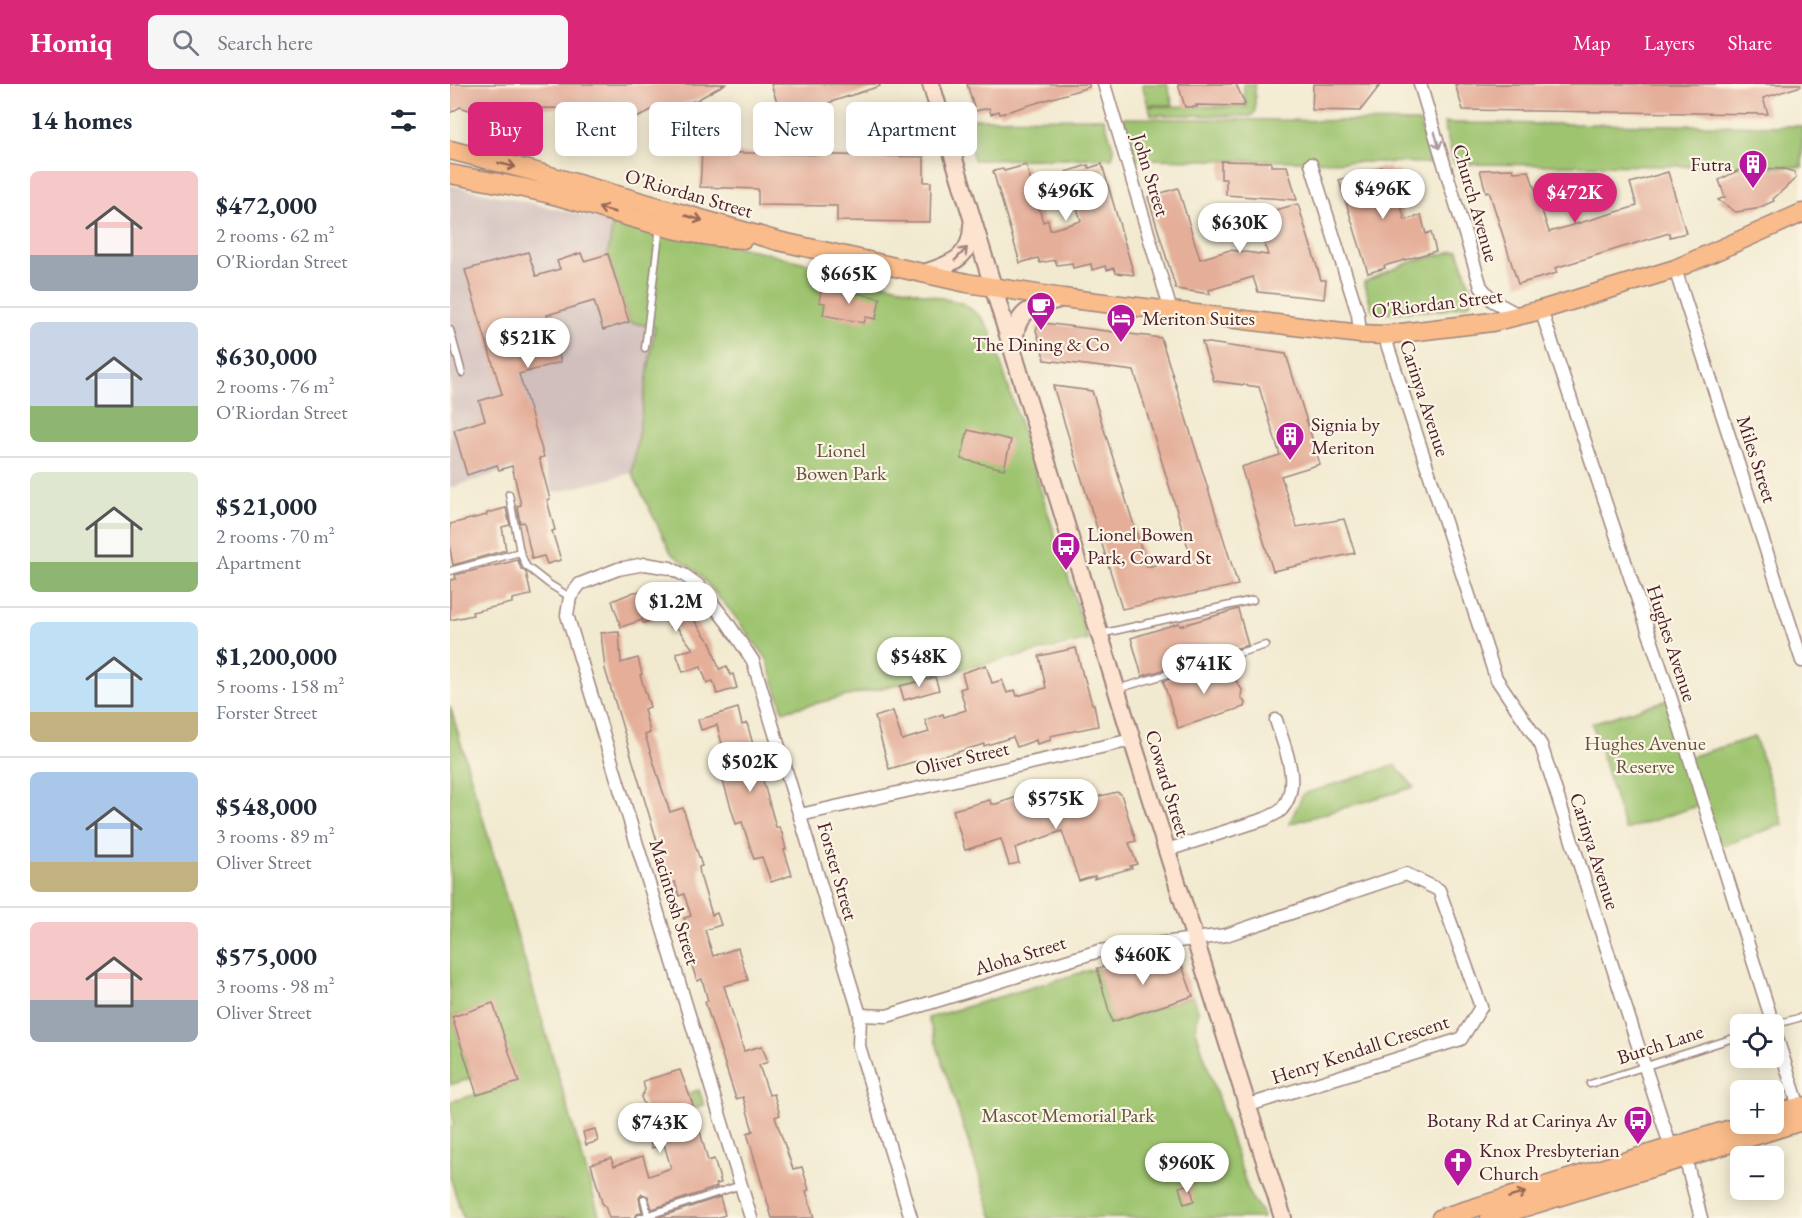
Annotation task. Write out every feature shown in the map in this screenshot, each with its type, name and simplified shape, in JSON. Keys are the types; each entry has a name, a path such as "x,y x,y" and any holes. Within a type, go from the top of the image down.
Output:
{"main road":[{"name":"O'Riordan Street","path":"450,150 530,170 778,241 994,288 1360,334 1384,335 1492,322 1541,310 1675,269 1802,213"},
{"name":"O'Riordan Street","path":"450,174 553,195 660,225 723,239 778,241"},
{"path":"1784,1113 1801,1111"},
{"path":"1490,1218 1801,1111"},
{"path":"1441,1218 1678,1153 1730,1131"}],"street":[{"name":"Coward Street","path":"931,84 1099,634 1283,1218"},
{"name":"John Street","path":"1104,84 1171,311"},
{"name":"Church Avenue","path":"1420,84 1481,287 1493,302 1519,315"},
{"path":"1311,164 1358,314 1360,334"},
{"path":"924,273 952,262 963,253 970,241 972,215"},
{"name":"Miles Street","path":"1675,269 1802,661"},
{"path":"1015,357 1015,330 1021,317 1034,307 1063,298"},
{"name":"Hughes Avenue","path":"1541,310 1671,699 1770,1014"},
{"name":"Carinya Avenue","path":"1384,335 1496,678 1541,745 1645,1067 1701,1218"},
{"name":"Forster Street","path":"570,597 580,584 591,578 638,565 670,568 698,585 753,661 860,1016 859,1046 911,1218"},
{"name":"Macintosh Street","path":"570,597 567,615 570,627 751,1218"},
{"path":"1167,850 1265,819 1280,811 1287,800 1291,785 1289,763 1276,720"},
{"name":"Oliver Street","path":"800,815 1132,740"},
{"name":"Henry Kendall Crescent","path":"1195,939 1226,935 1406,874 1439,890 1481,1007 1461,1039 1249,1105"},
{"name":"Aloha Street","path":"860,1016 887,1017 1100,951 1195,939"},
{"name":"Hughes Avenue","path":"1784,1059 1801,1111"}],"lane":[{"path":"645,348 660,225"},
{"path":"450,330 462,374"},
{"path":"509,494 520,552 526,566 570,597"},
{"path":"450,571 520,552"},
{"path":"1099,634 1253,600"},
{"path":"1117,689 1266,645"},
{"path":"1784,1022 1802,1017"},
{"name":"Burch Lane","path":"1590,1084 1730,1039"},
{"path":"640,1218 741,1185"},
{"path":"644,1199 648,1215"}],"shaded area":[{"path":"450,185 613,222 608,254 655,327 632,473 553,493 542,459 450,488"}],"green space":[{"path":"1142,84 1167,84 1173,105 1148,105"},
{"path":"1243,84 1255,84 1255,112 1251,116 1151,115 1149,106 1246,107"},
{"path":"1104,118 1114,151 1112,158 974,160 973,156 977,156 977,119"},
{"path":"1123,118 1419,122 1431,163 1135,159"},
{"path":"1444,123 1802,126 1802,167 1454,164"},
{"name":"Lionel Bowen Park","path":"613,222 763,252 964,304 982,318 991,332 1088,640 783,711 767,659 730,610 697,572 671,553 632,473 655,327 629,322 608,254"},
{"path":"1458,250 1473,296 1469,304 1442,310 1378,313 1372,309 1364,282 1408,263"},
{"name":"Hughes Avenue Reserve","path":"1671,699 1689,757 1755,737 1783,824 1717,848 1703,804 1625,830 1592,723"},
{"path":"450,706 600,1218 463,1218 450,1177 450,1128 454,1124 450,1102 518,1082 493,1004 452,1017 472,1078 450,1085"},
{"path":"1395,765 1414,787 1289,824 1303,794"},
{"name":"Mascot Memorial Park","path":"1097,968 1113,1022 1193,996 1198,1010 1196,1031 1250,1196 1261,1211 1263,1218 993,1218 928,1018"},
{"path":"699,1090 704,1105 692,1109 689,1093"}],"building":[{"path":"450,84 725,84 690,102 649,102 649,111 637,118 637,102 555,102 555,108 543,108 543,102 468,102 468,110 460,107 450,113"},
{"path":"771,84 879,84 880,86 831,102 777,102"},
{"path":"967,84 1089,84 1089,87 1000,114 999,111 991,114 989,108 977,111 977,102 972,102"},
{"path":"1178,84 1236,84 1245,104 1243,106 1196,105 1197,107 1185,107"},
{"path":"1313,84 1381,84 1360,111 1312,110"},
{"path":"1455,84 1800,84 1801,86 1763,98 1768,114 1463,110"},
{"path":"741,153 753,153 753,156 924,157 924,182 931,182 930,222 837,221 837,206 758,205 758,189 700,187 702,156 741,156"},
{"path":"1221,161 1271,162 1271,166 1287,166 1297,200 1226,195 1226,179 1221,179"},
{"path":"1102,164 1134,275 1116,273 1114,268 1107,270 1105,266 1092,270 1091,264 1073,268 1072,263 1057,265 1055,260 1040,263 1038,258 1020,263 993,171 1003,169 1004,171 1026,165 1043,222 1048,220 1050,230 1081,221 1066,172 1088,165 1089,168"},
{"path":"1382,167 1383,169 1390,167 1391,172 1397,170 1402,188 1396,190 1405,220 1421,215 1426,234 1431,232 1436,251 1368,273 1339,180"},
{"name":"Futra","path":"1743,168 1785,169 1794,172 1796,178 1773,199 1774,201 1756,209 1736,212 1718,200 1725,197 1719,180"},
{"path":"1513,169 1514,172 1529,171 1549,232 1637,206 1630,183 1668,172 1686,233 1670,237 1669,233 1555,268 1557,273 1518,284 1489,191 1486,192 1480,170"},
{"path":"1178,188 1200,259 1230,250 1268,255 1256,215 1298,204 1321,280 1326,280 1324,299 1258,292 1253,277 1209,290 1210,294 1176,289 1148,197"},
{"path":"528,252 536,276 560,269 557,261 581,253 584,261 608,254 629,322 603,330 594,301 547,315 561,362 519,374 544,457 539,458 550,499 547,500 555,530 552,531 561,560 547,564 544,556 532,559 524,522 520,523 517,506 521,505 512,466 499,470 497,465 467,475 454,430 485,420 479,401 502,394 465,270"},
{"path":"822,286 880,298 876,319 866,317 864,323 823,315 825,303 819,302"},
{"path":"1044,323 1161,338 1238,585 1122,609 1053,386 1092,391 1147,567 1191,557 1134,371 1045,360 1036,330"},
{"name":"Signia by Meriton","path":"1202,342 1286,354 1320,464 1281,476 1297,527 1344,519 1355,553 1273,571 1241,467 1280,455 1259,387 1214,381"},
{"path":"968,430 1011,440 1004,469 961,459"},
{"path":"506,508 510,525 502,527 506,550 453,565 450,549 450,524"},
{"path":"518,560 521,569 526,572 531,595 512,599 512,603 472,612 473,615 450,620 450,580 456,579 455,575"},
{"path":"656,590 670,595 686,609 711,644 719,669 727,666 730,675 733,674 737,688 717,694 713,681 707,683 701,667 683,672 676,653 693,649 675,625 671,627 664,616 621,627 612,601 634,592"},
{"path":"1238,609 1248,645 1142,676 1131,638 1179,623 1180,626"},
{"path":"619,632 621,663 638,658 642,674 640,675 650,707 644,709 650,733 645,735 670,812 683,808 702,866 699,867 700,875 712,915 717,913 721,925 705,930 713,956 738,948 748,980 724,986 744,1051 762,1046 768,1062 759,1065 769,1095 774,1094 780,1115 775,1117 793,1169 802,1167 814,1218 772,1218 747,1133 753,1131 743,1097 736,1099 705,1002 708,1001 702,979 697,981 691,963 694,962 684,918 691,916 684,894 679,896 675,882 670,884 605,669 601,633"},
{"path":"1076,648 1092,704 1094,704 1098,726 1050,736 1051,740 1037,744 1036,740 1017,747 1013,737 889,769 875,717 893,711 902,740 929,732 925,720 966,710 960,689 966,687 962,673 986,665 992,683 1002,680 1007,693 1015,690 1017,696 1046,688 1039,656"},
{"path":"1216,665 1235,672 1235,679 1242,690 1241,697 1245,703 1244,707 1178,728 1163,681"},
{"path":"935,677 939,690 904,700 900,686"},
{"path":"738,708 742,725 747,723 776,827 779,827 782,833 786,849 784,850 792,875 771,882 762,857 754,859 742,822 736,824 723,781 731,778 717,725 701,730 698,720"},
{"path":"1042,789 1044,793 1048,792 1056,817 1077,811 1075,802 1117,792 1121,794 1136,841 1129,843 1137,864 1130,866 1132,868 1079,881 1062,831 1015,848 1019,863 1009,865 1001,839 965,850 953,810 990,800 991,804 996,804"},
{"path":"1173,957 1181,963 1193,996 1112,1022 1097,968"},
{"path":"493,1003 519,1082 477,1095 452,1017"},
{"path":"680,1070 692,1102 708,1161 714,1159 721,1183 716,1184 717,1187 652,1209 648,1196 642,1194 639,1198 642,1212 635,1218 609,1218 603,1206 591,1164 611,1158 614,1166 643,1156 649,1176 671,1168 664,1144 652,1148 647,1128 643,1129 637,1109 645,1107 641,1097 645,1090 643,1081"},
{"path":"595,1129 598,1141 586,1145 583,1132"},
{"path":"1190,1184 1194,1201 1184,1204 1179,1187"},
{"path":"720,1197 725,1215 716,1218 657,1218"}],"place":[{"name":"Futra","path":"1753,190"},
{"name":"The Dining & Co","path":"1041,332"},
{"name":"Meriton Suites","path":"1121,344"},
{"name":"Signia by Meriton","path":"1290,462"},
{"name":"Lionel Bowen Park, Coward St","path":"1066,572"},
{"name":"Botany Rd at Carinya Av","path":"1638,1146"},
{"name":"Knox Presbyterian Church","path":"1458,1188"}]}
